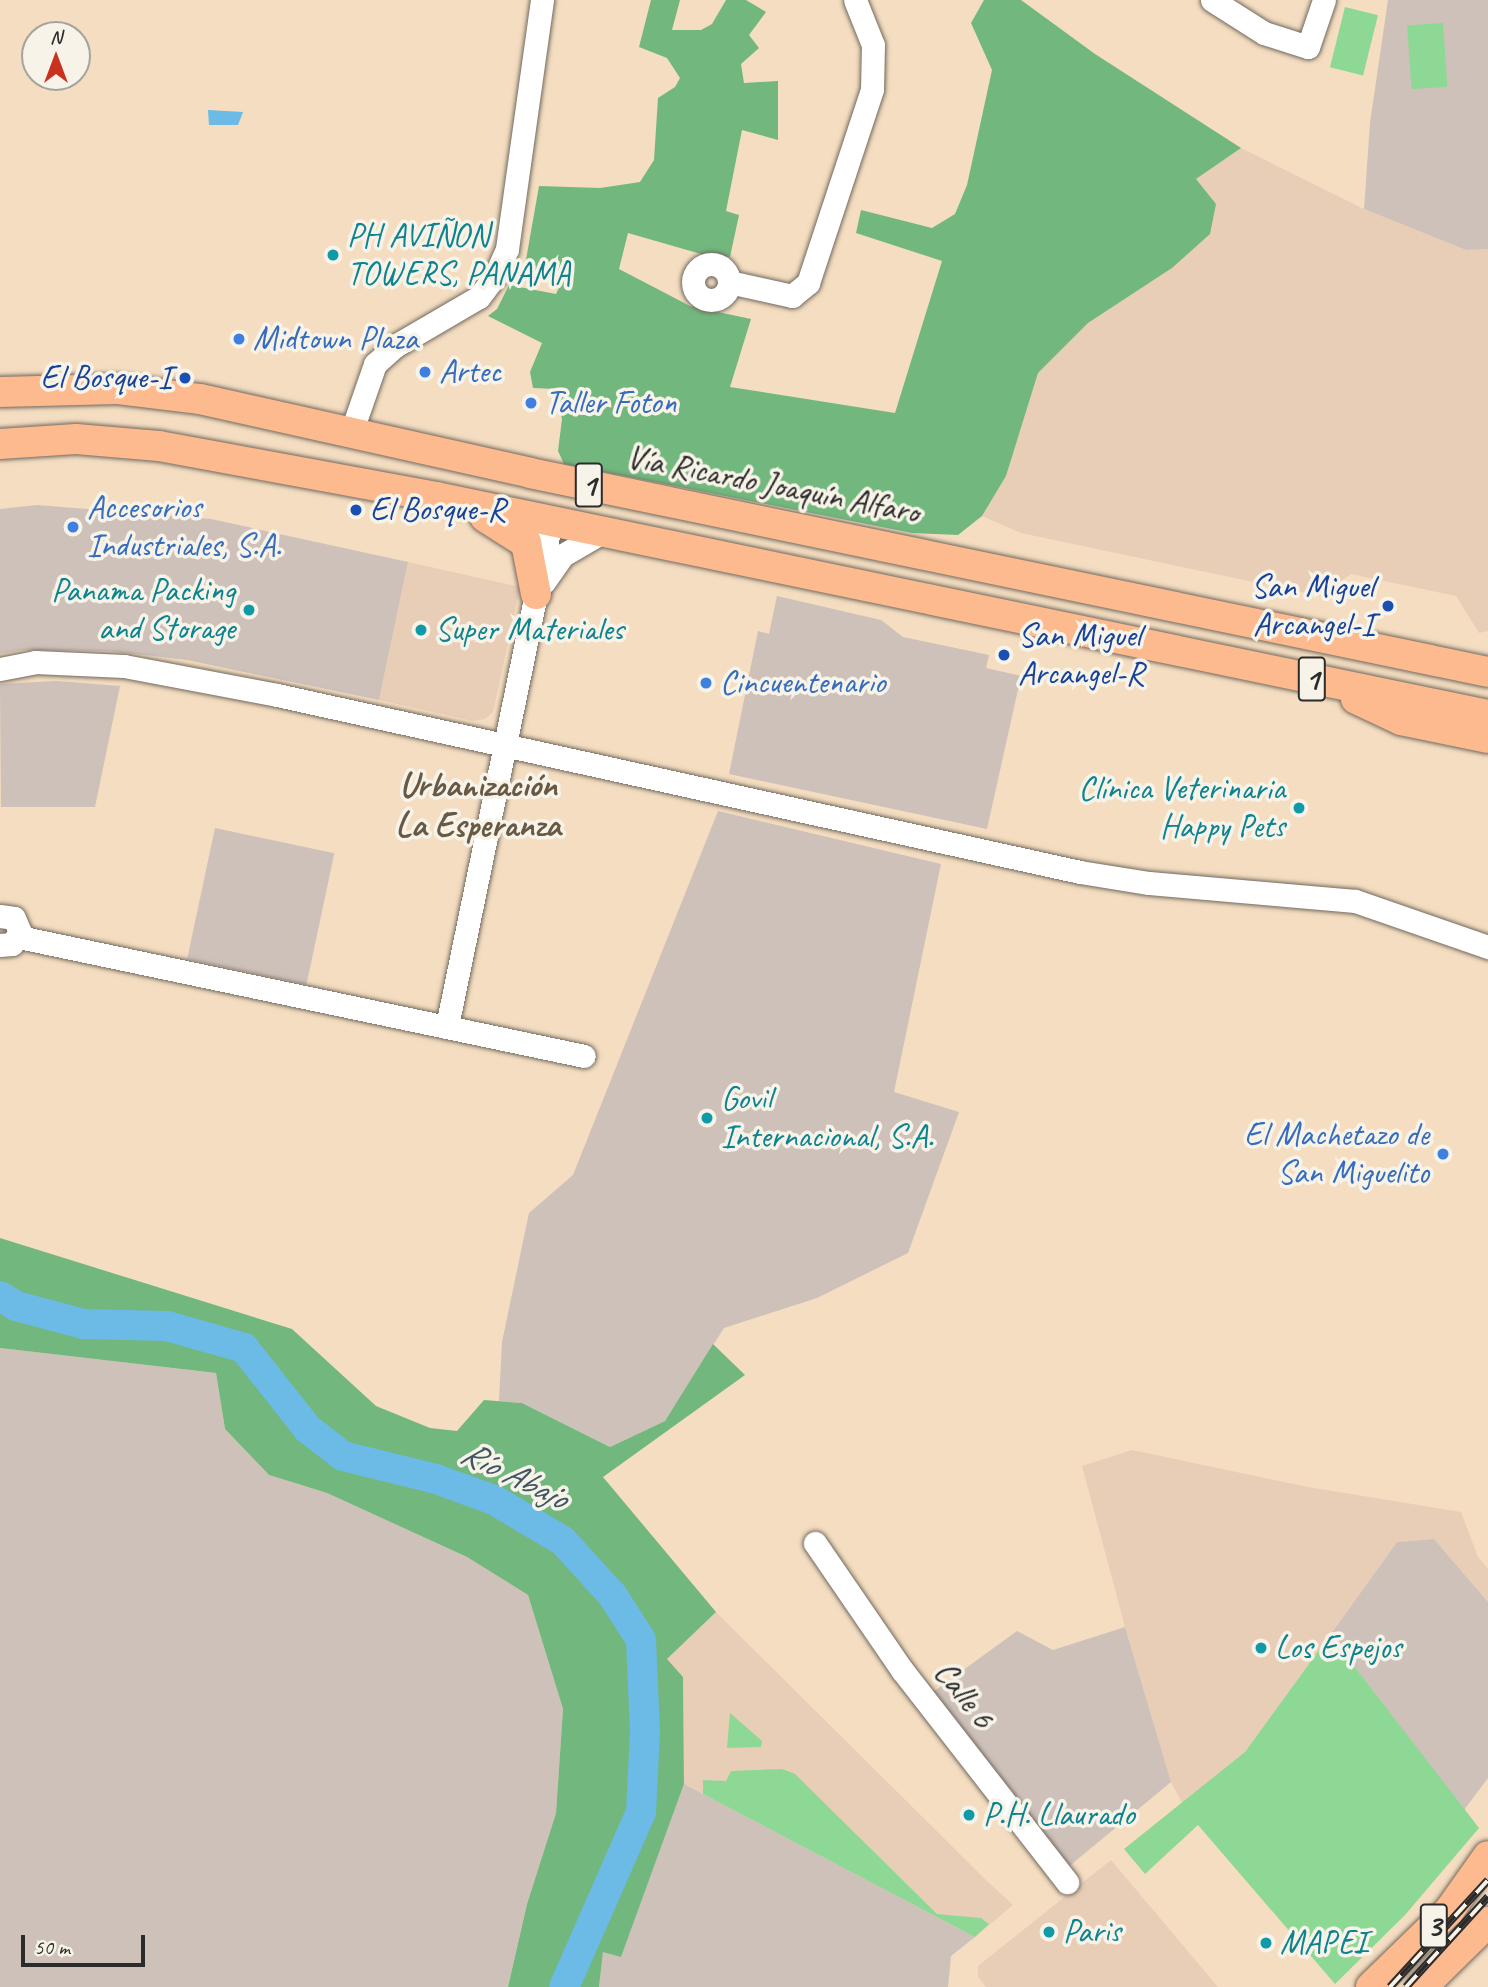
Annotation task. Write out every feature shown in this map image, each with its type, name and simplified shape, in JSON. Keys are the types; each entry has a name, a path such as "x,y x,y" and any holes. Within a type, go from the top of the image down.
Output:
{"main road":[{"name":"Vía Ricardo Joaquín Alfaro","path":"0,392 98,389 163,393 666,502 1488,672"},
{"name":"1","path":"0,444 76,439 159,446 604,531 1488,715"},
{"path":"436,497 518,534 528,551 536,594"},
{"path":"551,521 564,512 637,512 666,502"},
{"path":"1322,681 1401,720 1488,738"},
{"name":"3","path":"1371,1987 1449,1911 1488,1856"},
{"name":"3","path":"1422,1987 1488,1922"}],"street":[{"path":"351,433 375,364 395,346 479,297 495,276 507,248 542,0"},
{"path":"729,282 792,296 808,283 872,89 873,45 855,0"},
{"path":"1212,0 1264,33 1308,47 1324,0"},
{"path":"447,1026 551,521"},
{"path":"536,594 563,555 604,531"},
{"path":"0,668 35,662 124,667 1080,872 1161,884 1355,901 1488,947"},
{"path":"0,915 18,922 9,941 447,1026 584,1056"},
{"name":"Calle 6","path":"815,1543 902,1670 1067,1882"}],"shaded area":[{"path":"1388,0 1488,0 1488,249 1466,250 1364,209 1370,123"},
{"path":"1241,148 1364,209 1466,250 1488,249 1488,631 1479,633 1456,596 1351,574 1320,596 1021,533 982,516 1006,476 1038,373 1088,323 1172,268 1196,179"},
{"path":"37,505 211,519 408,562 379,700 187,660 110,651 23,650 0,654 0,509"},
{"path":"408,562 520,587 493,712 485,719 473,721 379,700"},
{"path":"777,596 881,620 903,637 989,655 986,668 1021,676 987,829 729,774 758,631 769,634"},
{"path":"56,681 120,686 95,807 1,807 0,684"},
{"path":"718,811 941,864 894,1092 959,1112 908,1253 817,1298 724,1328 665,1421 610,1447 522,1403 499,1401 502,1342 529,1213 573,1175"},
{"path":"215,828 334,853 306,984 187,959"},
{"path":"0,1348 216,1373 225,1429 269,1475 327,1493 467,1557 528,1595 563,1709 556,1813 527,1904 508,1987 0,1987"},
{"path":"1132,1450 1308,1487 1461,1512 1478,1557 1488,1569 1488,1602 1434,1539 1397,1542 1245,1752 1182,1803 1171,1782 1125,1627 1082,1466"},
{"path":"1434,1539 1488,1602 1488,1778 1464,1810 1330,1635 1397,1542"},
{"path":"716,1612 1013,1905 975,1937 684,1784 683,1677 667,1659"},
{"path":"1125,1627 1171,1782 1067,1868 933,1692 1017,1631 1053,1650"},
{"path":"684,1784 975,1937 951,1956 948,1987 599,1987 603,1951 621,1956"},
{"path":"1111,1860 1218,1987 986,1987 978,1977 978,1966"}],"green space":[{"path":"651,0 680,0 672,30 701,30 712,24 726,0 746,0 766,12 749,35 759,48 741,64 744,83 778,81 778,140 742,130 726,211 739,215 730,257 701,254 628,233 619,269 690,306 751,319 730,387 895,413 942,261 856,233 861,210 932,228 955,214 967,185 992,70 971,23 984,0 1021,0 1095,54 1241,148 1196,179 1216,204 1210,234 1172,268 1088,323 1038,373 1006,476 982,516 958,535 912,533 564,464 558,451 562,419 556,389 533,388 530,372 542,343 488,316 497,309 509,285 556,294 564,276 524,271 539,186 600,188 640,182 654,160 658,98 675,87 680,78 667,58 639,47"},
{"path":"1345,7 1378,15 1363,75 1330,67"},
{"path":"1443,23 1447,87 1412,89 1407,26"},
{"path":"0,1238 292,1329 376,1406 430,1428 457,1431 484,1400 522,1403 610,1447 665,1421 713,1344 745,1375 603,1477 716,1612 667,1659 683,1677 684,1784 621,1957 603,1952 599,1987 508,1987 527,1904 556,1813 563,1709 528,1595 467,1557 327,1493 269,1475 225,1429 216,1373 0,1348"},
{"path":"1330,1635 1479,1828 1405,1915 1335,1984 1198,1825 1145,1874 1124,1849 1245,1752"},
{"path":"730,1713 762,1741 761,1747 727,1748"},
{"path":"782,1769 795,1774 937,1914 981,1918 989,1924 975,1937 703,1794 703,1780 726,1781 731,1771"}],"water":[{"path":"208,110 243,112 238,125 209,125"}],"waterway":[{"name":"Río Abajo","path":"0,1296 16,1306 83,1324 167,1326 244,1348 308,1429 343,1456 436,1479 494,1500 563,1541 613,1596 641,1640 645,1731 641,1812 564,1987"}],"railway":[{"path":"1390,1987 1488,1880"},
{"path":"1406,1987 1488,1897"}],"place":[{"name":"PH AVIÑON TOWERS, PANAMA","path":"333,255"},
{"name":"Midtown Plaza","path":"239,339"},
{"name":"Artec","path":"425,372"},
{"name":"El Bosque-I","path":"185,378"},
{"name":"Taller Foton","path":"531,403"},
{"name":"El Bosque-R","path":"356,510"},
{"name":"Accesorios Industriales, S.A.","path":"73,527"},
{"name":"San Miguel Arcangel-I","path":"1388,606"},
{"name":"Panama Packing and Storage","path":"249,610"},
{"name":"Super Materiales","path":"421,630"},
{"name":"San Miguel Arcangel-R","path":"1004,655"},
{"name":"Cincuentenario","path":"706,683"},
{"name":"Clínica Veterinaria Happy Pets","path":"1299,808"},
{"name":"Govil Internacional, S.A.","path":"707,1118"},
{"name":"El Machetazo de San Miguelito","path":"1443,1154"},
{"name":"Los Espejos","path":"1261,1648"},
{"name":"P.H. Llaurado","path":"969,1815"},
{"name":"Paris","path":"1049,1932"},
{"name":"MAPEI","path":"1266,1943"}],"district":[{"name":"Urbanización La Esperanza","path":"478,805"}]}
